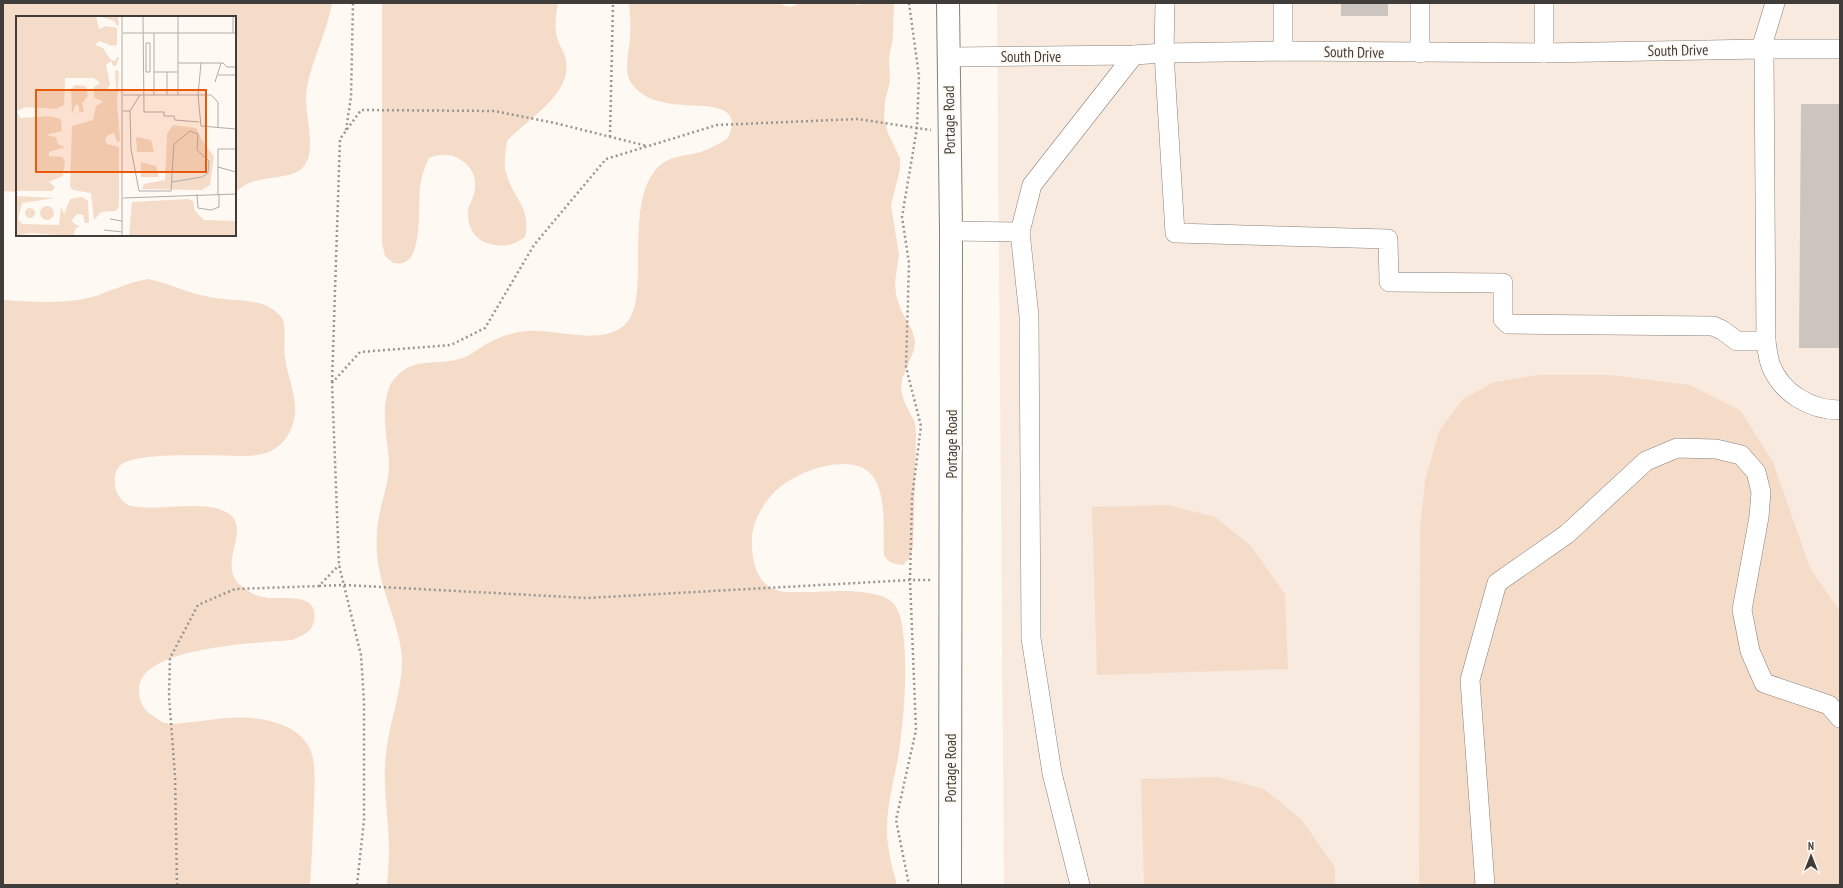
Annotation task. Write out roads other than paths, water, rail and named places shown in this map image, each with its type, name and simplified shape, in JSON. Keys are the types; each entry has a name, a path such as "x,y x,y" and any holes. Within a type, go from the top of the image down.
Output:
{"main road":[{"name":"Portage Road","path":"948,3 951,231 950,885"}],"lane":[{"path":"1165,3 1164,53 1175,233 1388,239 1389,282 1503,283 1503,319 1508,324 1713,326 1722,330 1737,341 1766,341"},
{"path":"1283,3 1283,51"},
{"path":"1420,3 1420,53"},
{"path":"1544,3 1544,53"},
{"path":"1775,3 1761,48 1764,52 1766,341 1771,366 1784,386 1805,402 1817,407 1840,410"},
{"name":"South Drive","path":"948,57 1134,55 1283,51 1544,53 1761,48 1840,48"},
{"path":"1080,885 1052,773 1031,638 1029,316 1020,232 1032,185 1134,55"},
{"path":"951,231 1020,232"},
{"path":"1486,885 1470,680 1497,583 1567,534 1646,461 1677,448 1716,449 1741,455 1756,472 1761,492 1759,517 1742,610 1750,651 1764,683 1830,705 1840,718"}]}
